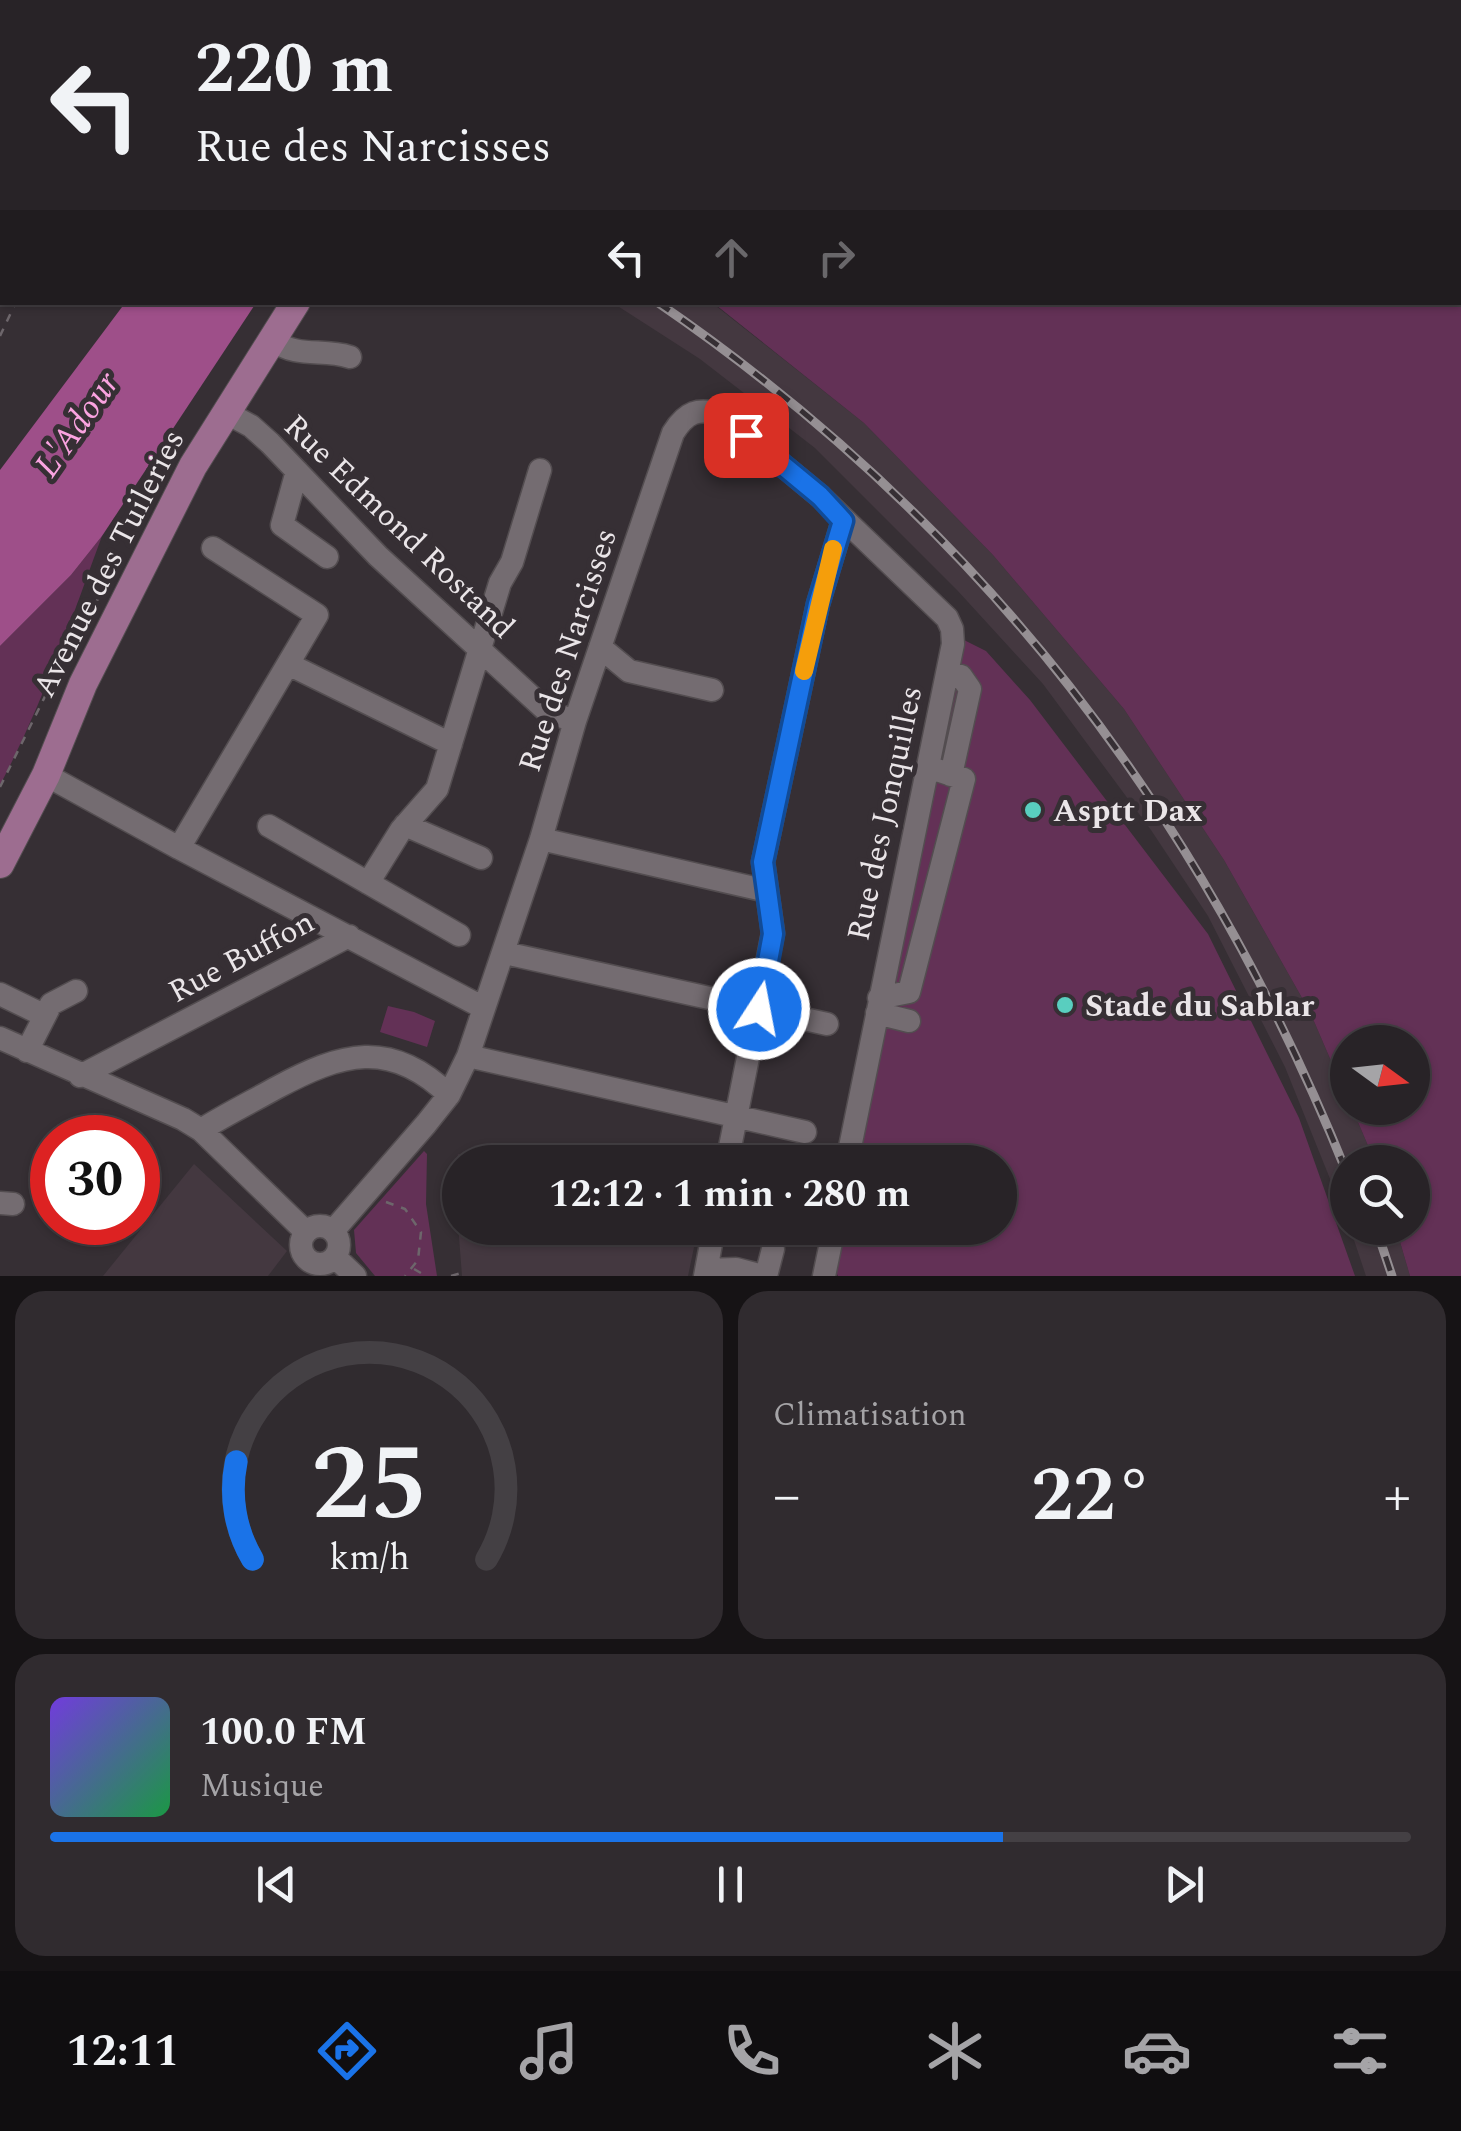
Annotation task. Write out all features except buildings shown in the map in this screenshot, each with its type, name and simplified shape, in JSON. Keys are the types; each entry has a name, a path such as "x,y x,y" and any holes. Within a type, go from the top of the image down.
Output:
{"main road":[{"name":"Avenue des Tuileries","path":"0,864 46,775 83,684 193,466 294,305"}],"street":[{"path":"272,340 296,352 335,353 350,358"},
{"name":"Rue des Narcisses","path":"334,1232 449,1094 468,1056 505,953 600,647 672,434 681,420 691,412 704,410 722,415 820,496 843,521"},
{"name":"Rue Edmond Rostand","path":"225,412 250,426 378,556 548,712 575,722"},
{"path":"368,884 403,828 437,789 500,583 512,562 540,470"},
{"path":"297,471 282,525 327,556"},
{"path":"730,1145 773,934 763,862 818,604 843,521"},
{"name":"Rue des Jonquilles","path":"843,521 947,618 953,644 946,673 939,771 878,1005 850,1145"},
{"path":"179,848 317,615 212,548"},
{"path":"600,647 629,671 712,690"},
{"path":"288,664 450,744"},
{"path":"878,1005 909,992 964,779 939,771"},
{"path":"46,775 349,936"},
{"path":"269,826 459,936"},
{"path":"403,828 480,858"},
{"path":"541,839 766,892"},
{"name":"Rue Buffon","path":"80,1076 194,1006 255,997 349,936 484,1008"},
{"path":"505,953 827,1024"},
{"path":"27,1051 51,1004 76,991"},
{"path":"1,997 35,1011"},
{"path":"878,1005 909,1021"},
{"path":"0,1038 183,1119 200,1130 306,1232"},
{"path":"200,1130 336,1059 369,1056 396,1061 449,1094"},
{"path":"468,1056 805,1132"},
{"path":"320,1226 334,1232 339,1241 334,1257 300,1268 306,1232 320,1226"},
{"path":"711,1245 706,1273 736,1270 764,1276 773,1250"},
{"path":"824,1276 830,1245"},
{"path":"334,1257 355,1276"}],"path":[{"path":"0,336 15,305"},
{"path":"0,787 80,626"},
{"path":"378,1202 405,1209 418,1223 422,1242 413,1268 404,1276"},
{"path":"413,1268 426,1276"},
{"path":"451,1276 460,1273"}],"shaded area":[{"path":"616,305 715,305 864,423 993,555 1124,709 1224,860 1310,1012 1330,1058 1330,1125 1359,1125 1368,1145 1330,1145 1330,1179 1285,1067 1208,916 1151,830 1043,684 957,590 815,448 700,359"},
{"path":"716,305 1461,305 1461,1276 1410,1276 1401,1245 1430,1245 1430,1145 1368,1145 1359,1125 1430,1125 1430,1025 1330,1025 1330,1058 1310,1012 1224,860 1124,709 993,555 864,423"},
{"path":"102,536 43,694 0,785 0,646 71,575"},
{"name":"Stade du Sablar","path":"964,640 986,651 1030,700 1208,934 1299,1118 1330,1205 1330,1245 1344,1245 1355,1276 838,1276 834,1268 839,1245 1017,1245 1017,1145 859,1145"},
{"path":"388,1006 435,1021 427,1047 380,1032"},
{"path":"424,1151 426,1204 437,1276 375,1276 356,1253 354,1230"},
{"path":"194,1164 287,1251 268,1276 103,1276 128,1245 160,1245 160,1206"},
{"path":"460,1245 694,1245 688,1276 462,1276"},
{"path":"1356,1245 1401,1245 1410,1276 1366,1276"}],"water":[{"name":"L'Adour","path":"124,305 255,305 102,536 71,575 0,646 0,470"}],"railway":[{"path":"661,305 773,388 881,481 979,580 1069,686 1151,799 1224,918 1290,1044 1334,1145"},
{"path":"1382,1245 1392,1276"}],"slow traffic":[{"path":"804,671 833,549"}],"place":[{"name":"Asptt Dax","path":"1033,810"},
{"name":"Stade du Sablar","path":"1065,1005"}],"route":[{"path":"746,435 820,496 843,521 818,604 763,862 773,934 759,1009"}]}
